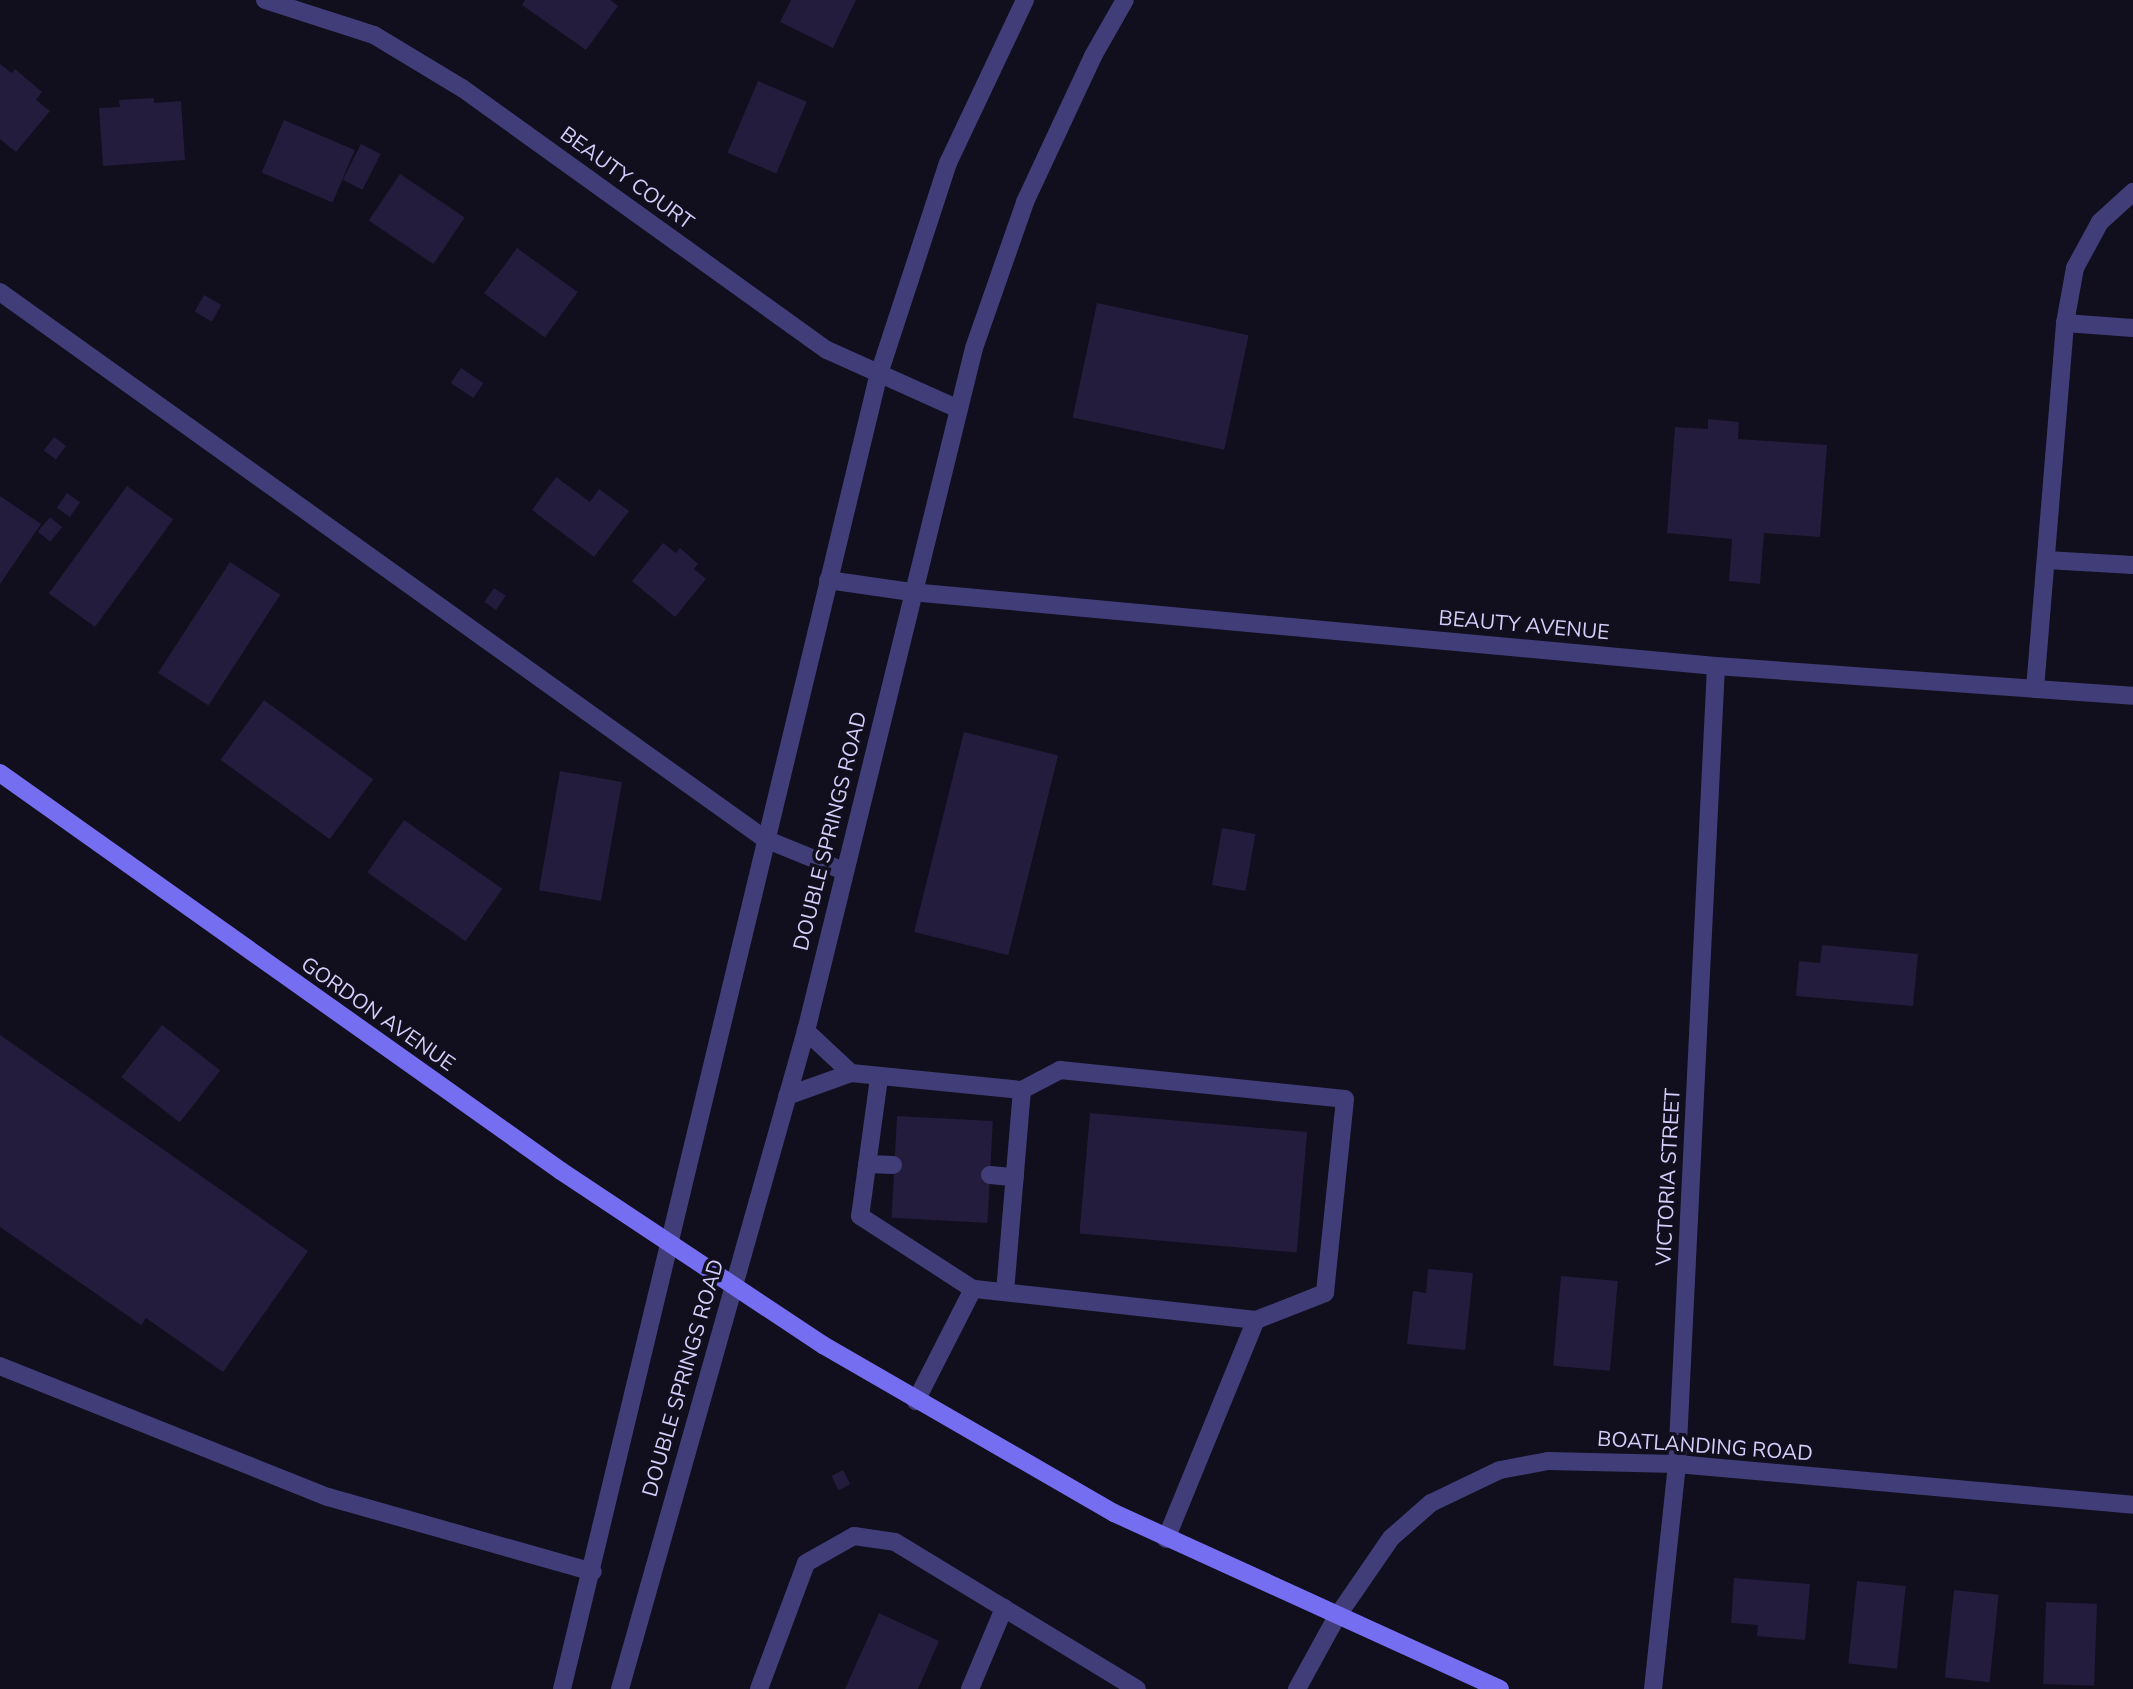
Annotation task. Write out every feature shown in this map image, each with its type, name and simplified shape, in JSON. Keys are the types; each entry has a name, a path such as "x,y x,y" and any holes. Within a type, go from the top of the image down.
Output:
{"main road":[{"name":"GORDON AVENUE","path":"0,773 669,1245 916,1401 1166,1539 1335,1618 1500,1689"}],"street":[{"name":"BEAUTY COURT","path":"265,0 374,35 462,88 827,350 878,377 956,408"},
{"name":"DOUBLE SPRINGS ROAD","path":"562,1689 593,1572 765,839 878,377 919,241 948,163 1025,0"},
{"name":"DOUBLE SPRINGS ROAD","path":"620,1689 806,1031 956,408 1025,202 1081,81 1125,0"},
{"path":"2035,689 2064,323 2075,268 2100,222 2133,192"},
{"path":"0,292 765,839 844,871"},
{"path":"2064,323 2133,328"},
{"path":"2046,560 2133,565"},
{"name":"BEAUTY AVENUE","path":"828,580 911,592 1716,666 2133,695"},
{"name":"VICTORIA STREET","path":"1653,1689 1677,1464 1716,666"},
{"path":"806,1031 851,1073"},
{"path":"788,1096 851,1073 878,1078 1022,1090 1060,1070 1345,1099 1325,1293 1256,1320 973,1289 860,1216 878,1078"},
{"path":"1005,1292 1022,1090"},
{"path":"867,1164 894,1165"},
{"path":"990,1175 1015,1177"},
{"path":"916,1401 973,1289"},
{"path":"1166,1539 1256,1320"},
{"path":"0,1366 328,1497 593,1572"},
{"name":"BOATLANDING ROAD","path":"1297,1689 1335,1618 1407,1520 1461,1485 1500,1470 1548,1461 1677,1464 2133,1505"},
{"path":"759,1689 806,1563 854,1536 895,1542 1004,1608 1118,1684 1137,1689"},
{"path":"970,1689 1004,1608"}],"building":[{"path":"525,0 610,0 618,6 586,50 522,5"},
{"path":"791,0 856,0 833,48 780,22"},
{"path":"0,64 12,73 15,69 42,92 36,100 50,111 16,152 0,139"},
{"path":"758,81 807,102 776,174 728,153"},
{"path":"154,98 154,103 181,101 185,160 103,166 99,108 120,107 119,100"},
{"path":"284,120 355,150 333,203 262,172"},
{"path":"361,144 381,154 362,190 343,180"},
{"path":"400,174 465,218 433,264 369,220"},
{"path":"517,248 578,292 545,337 484,293"},
{"path":"204,295 221,305 212,321 194,311"},
{"path":"1097,303 1249,335 1224,450 1073,417"},
{"path":"461,368 483,383 473,398 451,383"},
{"path":"1708,419 1739,422 1738,439 1827,445 1820,537 1764,533 1760,584 1729,581 1732,539 1667,533 1675,427 1708,429"},
{"path":"54,437 66,446 56,460 44,451"},
{"path":"556,477 590,502 599,489 629,511 594,557 532,510"},
{"path":"127,486 173,520 95,627 49,594"},
{"path":"67,493 80,502 70,517 57,508"},
{"path":"0,496 41,524 0,584"},
{"path":"50,517 62,527 50,542 38,532"},
{"path":"663,543 676,553 680,548 698,564 694,569 706,579 675,617 632,581"},
{"path":"230,562 280,595 208,705 158,673"},
{"path":"494,588 506,596 496,610 484,602"},
{"path":"264,700 373,779 330,839 221,760"},
{"path":"964,732 1058,755 1008,955 914,932"},
{"path":"560,771 622,782 601,901 539,890"},
{"path":"404,820 502,889 466,941 367,872"},
{"path":"1222,828 1255,834 1245,891 1212,885"},
{"path":"1822,945 1918,954 1913,1006 1796,996 1799,961 1820,963"},
{"path":"162,1025 220,1071 180,1123 121,1077"},
{"path":"0,1035 308,1251 223,1372 146,1318 141,1325 0,1227"},
{"path":"1090,1113 1307,1132 1297,1253 1079,1234"},
{"path":"897,1116 993,1121 988,1223 892,1218"},
{"path":"1428,1269 1473,1273 1465,1350 1407,1344 1413,1291 1426,1293"},
{"path":"1561,1276 1618,1281 1610,1371 1553,1366"},
{"path":"843,1470 850,1484 839,1490 831,1476"},
{"path":"1734,1578 1810,1584 1805,1640 1757,1636 1758,1625 1731,1623"},
{"path":"1857,1581 1906,1586 1897,1669 1848,1664"},
{"path":"1954,1590 1999,1595 1990,1682 1945,1678"},
{"path":"2046,1602 2097,1604 2094,1686 2043,1684"},
{"path":"879,1613 939,1641 918,1689 845,1689"}]}
